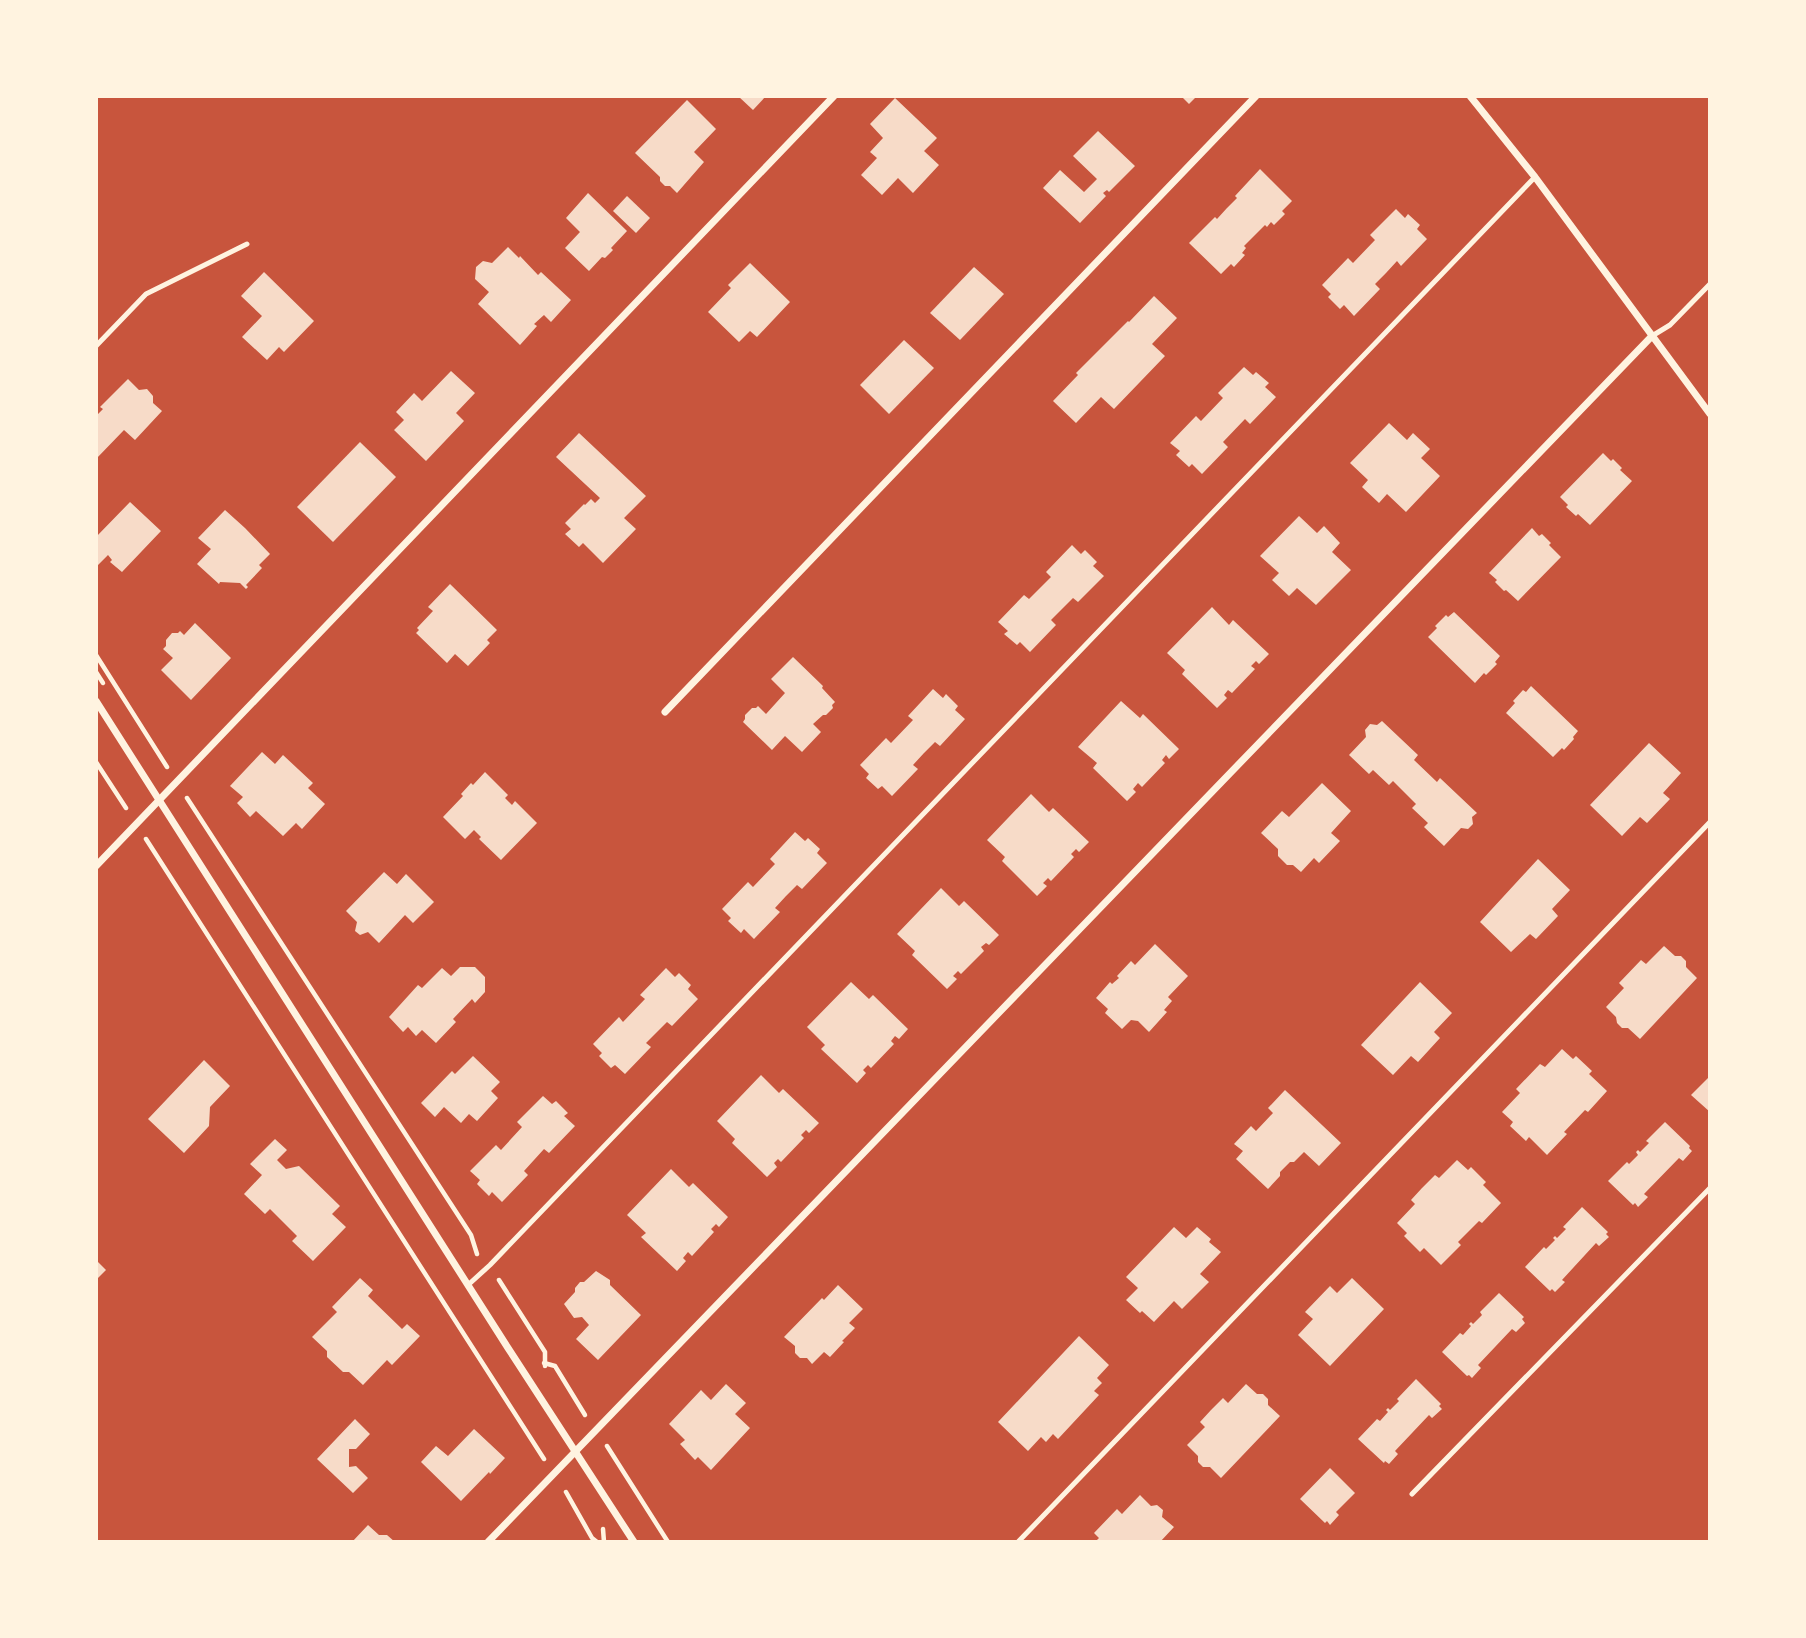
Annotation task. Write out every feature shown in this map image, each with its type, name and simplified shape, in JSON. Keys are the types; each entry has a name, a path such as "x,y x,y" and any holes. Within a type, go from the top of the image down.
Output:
{"street":[{"path":"96,866 834,96"},
{"path":"666,712 1256,96"},
{"path":"1470,96 1535,177 1710,414"},
{"path":"488,1542 1652,336"},
{"path":"96,701 634,1542"}],"lane":[{"path":"468,1285 1535,177"},
{"path":"96,346 146,294 247,244"},
{"path":"1652,336 1670,326 1710,284"},
{"path":"1018,1542 1710,822"},
{"path":"1412,1494 1710,1188"}],"path":[{"path":"96,655 471,1235 482,1272"},
{"path":"96,762 544,1459"},
{"path":"537,1361 555,1366 587,1419"},
{"path":"607,1446 668,1542"},
{"path":"566,1492 592,1538 597,1542"}],"building":[{"path":"738,96 766,96 753,110"},
{"path":"1181,96 1197,96 1189,104"},
{"path":"895,98 937,138 924,151 939,165 913,193 898,178 882,195 861,175 877,158 870,152 883,138 870,124"},
{"path":"687,100 716,129 694,152 704,162 677,193 670,186 665,186 660,177 635,153"},
{"path":"1098,131 1135,166 1109,192 1107,190 1103,193 1106,196 1080,223 1043,188 1060,170 1084,192 1097,179 1073,156"},
{"path":"1260,169 1292,201 1282,211 1285,214 1274,225 1271,222 1267,227 1265,225 1244,246 1246,248 1242,253 1245,255 1234,267 1231,264 1221,274 1189,243 1215,217 1217,219"},
{"path":"588,193 627,231 611,248 613,250 589,271 565,248 580,232 566,218"},
{"path":"627,196 650,218 636,233 613,211"},
{"path":"1396,209 1405,218 1408,214 1420,225 1417,229 1427,239 1401,266 1397,261 1375,284 1380,289 1354,316 1344,305 1340,309 1328,297 1331,294 1322,285 1348,258 1353,263 1375,240 1370,235"},
{"path":"508,247 538,275 541,272 571,300 551,322 544,315 534,324 537,326 520,345 478,304 489,292 475,279 476,267 483,261 492,263"},
{"path":"750,263 790,302 757,337 750,331 739,342 708,312 731,288 728,285"},
{"path":"974,267 1004,294 960,340 930,313"},
{"path":"264,272 314,321 284,352 279,347 267,360 242,337 262,316 241,296"},
{"path":"1154,296 1177,318 1152,344 1165,356 1114,409 1101,397 1076,423 1053,401 1078,375 1076,373"},
{"path":"904,340 934,368 889,414 860,385"},
{"path":"1244,367 1253,375 1256,372 1269,383 1265,387 1276,397 1250,424 1245,419 1223,442 1228,447 1202,474 1192,464 1189,467 1176,455 1180,451 1170,443 1196,416 1201,421 1223,398 1218,393"},
{"path":"451,371 475,393 456,413 464,421 426,461 394,430 404,420 396,412 414,393 422,401"},
{"path":"128,379 139,390 147,389 153,396 153,403 162,411 135,440 124,430 96,459 96,416 103,409 100,407"},
{"path":"1389,423 1407,440 1413,433 1430,449 1421,458 1440,476 1406,512 1387,494 1379,503 1362,487 1368,480 1350,463"},
{"path":"579,433 646,496 624,518 636,529 603,563 583,543 579,547 565,534 571,529 565,523 591,499 595,503 600,498 556,457"},
{"path":"360,442 396,477 333,542 297,507"},
{"path":"1603,453 1611,461 1613,459 1632,481 1590,525 1566,507 1568,505 1560,497"},
{"path":"130,502 161,531 122,572 110,562 112,560 108,555 96,567 96,537"},
{"path":"225,510 270,554 259,565 262,568 246,585 246,589 240,583 219,584 197,564 211,549 198,538"},
{"path":"1299,516 1317,533 1324,526 1340,543 1332,552 1351,570 1316,605 1297,588 1289,596 1272,580 1279,573 1260,556"},
{"path":"1532,528 1551,543 1549,545 1561,557 1518,601 1504,591 1489,573"},
{"path":"1072,545 1081,554 1085,550 1097,562 1093,566 1104,576 1078,602 1073,598 1051,620 1056,625 1030,652 1020,642 1017,645 1004,634 1008,631 998,622 1024,595 1029,599 1051,577 1046,572"},
{"path":"450,584 497,630 487,640 490,643 468,666 455,654 447,663 416,633 419,630 417,628 433,611 428,607"},
{"path":"1212,607 1229,625 1233,620 1269,654 1259,664 1256,661 1251,666 1255,669 1232,693 1228,690 1224,695 1227,698 1217,708 1182,674 1185,670 1167,653"},
{"path":"1454,612 1500,656 1495,662 1497,664 1475,683 1428,637 1446,615 1448,617"},
{"path":"195,623 231,658 191,700 161,670 173,658 163,649 166,640 172,633 180,631 184,635"},
{"path":"793,657 823,686 835,702 826,715 813,724 821,732 802,752 785,736 772,750 743,722 745,715 752,708 758,706 766,714 785,693 771,679"},
{"path":"1531,686 1578,731 1564,750 1562,748 1553,757 1506,713 1523,690 1526,692"},
{"path":"933,689 943,698 946,694 958,706 955,710 965,719 940,746 935,742 924,753 913,765 918,769 892,796 882,786 878,789 866,778 869,774 860,765 886,738 891,743 913,720 908,716"},
{"path":"1121,701 1140,718 1143,714 1179,749 1169,759 1166,755 1162,760 1165,763 1142,787 1138,783 1133,789 1136,792 1127,801 1093,768 1097,763 1078,747"},
{"path":"1382,721 1418,755 1414,760 1437,782 1440,778 1477,813 1472,817 1473,824 1468,829 1461,828 1444,846 1424,827 1428,823 1412,808 1416,804 1393,781 1389,785 1373,770 1369,774 1349,755 1366,737 1365,730 1370,724 1377,725"},
{"path":"1649,743 1681,773 1663,793 1670,799 1647,823 1640,817 1622,836 1590,805"},
{"path":"262,752 275,764 283,755 313,783 308,788 325,804 302,829 296,823 283,836 256,811 250,817 237,803 243,797 230,786"},
{"path":"485,772 508,795 505,798 512,805 515,801 537,823 501,860 479,839 481,837 474,830 465,839 443,817 471,783 473,785"},
{"path":"1322,783 1351,811 1331,833 1340,841 1319,863 1314,858 1301,872 1293,865 1287,865 1278,856 1278,849 1261,833 1282,811 1289,817"},
{"path":"1031,794 1049,812 1053,808 1089,842 1079,852 1076,849 1071,854 1074,857 1051,881 1048,878 1043,883 1047,886 1037,896 1002,861 1005,857 987,840"},
{"path":"795,832 805,841 808,838 820,849 817,853 827,863 802,889 797,885 786,896 775,908 780,912 754,939 744,929 741,933 728,921 731,918 722,909 748,882 753,887 775,864 770,859"},
{"path":"1538,859 1570,890 1552,909 1558,916 1536,939 1530,934 1511,952 1480,922"},
{"path":"384,872 397,884 406,874 434,902 413,923 405,915 379,943 368,932 360,935 355,931 357,922 346,911"},
{"path":"941,888 959,906 964,901 999,935 989,945 986,943 981,947 984,951 961,974 958,971 953,976 957,979 947,989 912,955 915,951 897,934"},
{"path":"1155,944 1188,976 1168,997 1172,1001 1164,1010 1167,1012 1149,1032 1138,1021 1131,1020 1122,1029 1105,1013 1108,1009 1096,998 1110,982 1112,984 1119,978 1117,976 1131,961 1135,965"},
{"path":"1664,946 1675,956 1681,956 1686,961 1686,967 1697,978 1640,1039 1628,1028 1622,1028 1606,1007 1624,988 1619,983 1641,960 1646,964"},
{"path":"460,967 475,967 485,977 485,992 475,1003 472,999 453,1019 456,1022 436,1043 422,1030 416,1036 408,1027 403,1032 389,1017 418,985 422,988 442,968 451,976"},
{"path":"666,968 675,977 679,973 691,985 688,989 698,999 672,1026 667,1022 646,1043 651,1047 625,1074 615,1065 611,1068 599,1056 602,1053 593,1044 619,1017 623,1022 645,999 640,995"},
{"path":"851,982 869,999 873,995 908,1029 899,1039 895,1036 891,1041 894,1044 871,1068 868,1065 863,1070 866,1073 857,1083 821,1049 825,1045 807,1027"},
{"path":"1420,982 1452,1013 1434,1032 1440,1038 1418,1062 1411,1056 1393,1075 1361,1045"},
{"path":"1562,1049 1573,1059 1576,1056 1592,1071 1589,1074 1607,1091 1564,1132 1567,1134 1547,1155 1529,1137 1526,1141 1510,1126 1513,1122 1502,1112 1520,1093 1516,1089 1540,1064 1545,1067"},
{"path":"473,1056 500,1082 491,1091 498,1098 477,1121 469,1114 461,1123 444,1107 435,1117 421,1103 452,1071 455,1074"},
{"path":"204,1060 230,1086 210,1107 209,1126 184,1153 148,1119"},
{"path":"761,1075 779,1093 783,1089 819,1123 809,1133 806,1130 801,1135 804,1138 781,1162 778,1159 774,1163 777,1167 767,1177 732,1143 735,1139 717,1121"},
{"path":"1710,1076 1710,1112 1691,1095"},
{"path":"1285,1090 1341,1143 1319,1166 1304,1152 1280,1172 1280,1176 1268,1189 1236,1159 1243,1151 1234,1144 1251,1126 1256,1131 1273,1113 1268,1108"},
{"path":"543,1096 552,1104 556,1101 568,1113 564,1116 575,1126 549,1153 544,1149 524,1171 528,1175 502,1202 492,1192 489,1196 477,1184 480,1180 470,1171 496,1145 501,1150 522,1127 517,1122"},
{"path":"1665,1122 1692,1151 1683,1161 1679,1158 1644,1194 1648,1197 1638,1207 1608,1181 1638,1155 1636,1152 1640,1152 1649,1143 1646,1141"},
{"path":"275,1139 287,1150 277,1160 286,1169 299,1166 340,1206 332,1214 346,1227 313,1261 292,1241 297,1236 270,1209 265,1214 244,1194 262,1175 250,1164"},
{"path":"1457,1160 1468,1170 1471,1167 1486,1182 1483,1185 1501,1203 1458,1242 1461,1245 1441,1265 1424,1248 1420,1252 1404,1236 1407,1233 1397,1223 1415,1204 1411,1200 1422,1188 1435,1175 1439,1178"},
{"path":"671,1169 689,1187 693,1183 728,1217 719,1227 716,1224 711,1229 714,1232 692,1256 688,1252 683,1258 686,1261 677,1271 641,1237 646,1233 627,1215"},
{"path":"1582,1207 1608,1232 1606,1234 1609,1237 1599,1246 1596,1243 1562,1280 1565,1282 1555,1292 1552,1289 1550,1291 1525,1267 1544,1247 1546,1249 1555,1240 1555,1236 1557,1238 1566,1229 1563,1227"},
{"path":"1174,1227 1186,1238 1197,1227 1221,1252 1200,1274 1209,1282 1182,1309 1174,1301 1154,1322 1126,1300 1138,1288 1126,1277"},
{"path":"96,1260 106,1270 96,1280"},
{"path":"596,1271 610,1280 610,1285 641,1315 598,1360 576,1339 589,1325 582,1317 574,1318 564,1304 580,1282 584,1282"},
{"path":"360,1278 373,1290 368,1296 402,1329 407,1324 420,1336 392,1365 387,1360 363,1385 327,1357 327,1351 312,1337 337,1312 332,1307"},
{"path":"1352,1278 1384,1309 1330,1366 1298,1335 1313,1319 1305,1312 1330,1286 1337,1293"},
{"path":"838,1285 863,1309 849,1323 855,1328 842,1341 844,1342 830,1357 824,1352 812,1364 807,1358 800,1358 795,1353 795,1346 784,1337"},
{"path":"1499,1293 1524,1317 1522,1319 1525,1323 1516,1332 1512,1329 1478,1365 1481,1368 1472,1378 1442,1352 1460,1333 1463,1335 1471,1326 1469,1324 1473,1324 1482,1315 1480,1312"},
{"path":"1079,1336 1109,1365 1097,1378 1102,1383 1094,1391 1099,1395 1058,1439 1053,1434 1046,1442 1041,1437 1028,1451 998,1422"},
{"path":"1416,1379 1441,1404 1439,1406 1442,1409 1432,1418 1429,1415 1395,1451 1398,1454 1389,1464 1385,1461 1384,1463 1358,1439 1377,1419 1380,1421 1388,1412 1386,1410 1390,1410 1399,1401 1397,1399"},
{"path":"726,1384 746,1403 735,1414 750,1428 711,1470 698,1457 695,1460 680,1444 685,1440 669,1424 701,1390 711,1400"},
{"path":"1246,1384 1257,1394 1263,1394 1268,1399 1268,1405 1280,1416 1221,1478 1210,1467 1203,1467 1198,1462 1198,1456 1187,1445 1205,1427 1200,1422 1211,1410 1223,1398 1228,1403"},
{"path":"355,1419 370,1434 356,1449 349,1449 349,1467 356,1466 368,1478 353,1493 317,1459"},
{"path":"474,1429 505,1458 461,1501 421,1462 436,1446 448,1456"},
{"path":"1330,1468 1355,1493 1336,1512 1339,1515 1330,1525 1300,1499"},
{"path":"1140,1495 1151,1506 1157,1505 1163,1510 1162,1517 1174,1527 1160,1542 1095,1542 1099,1538 1094,1533 1117,1509 1122,1514"},
{"path":"368,1525 379,1535 387,1535 395,1542 352,1542"}]}
